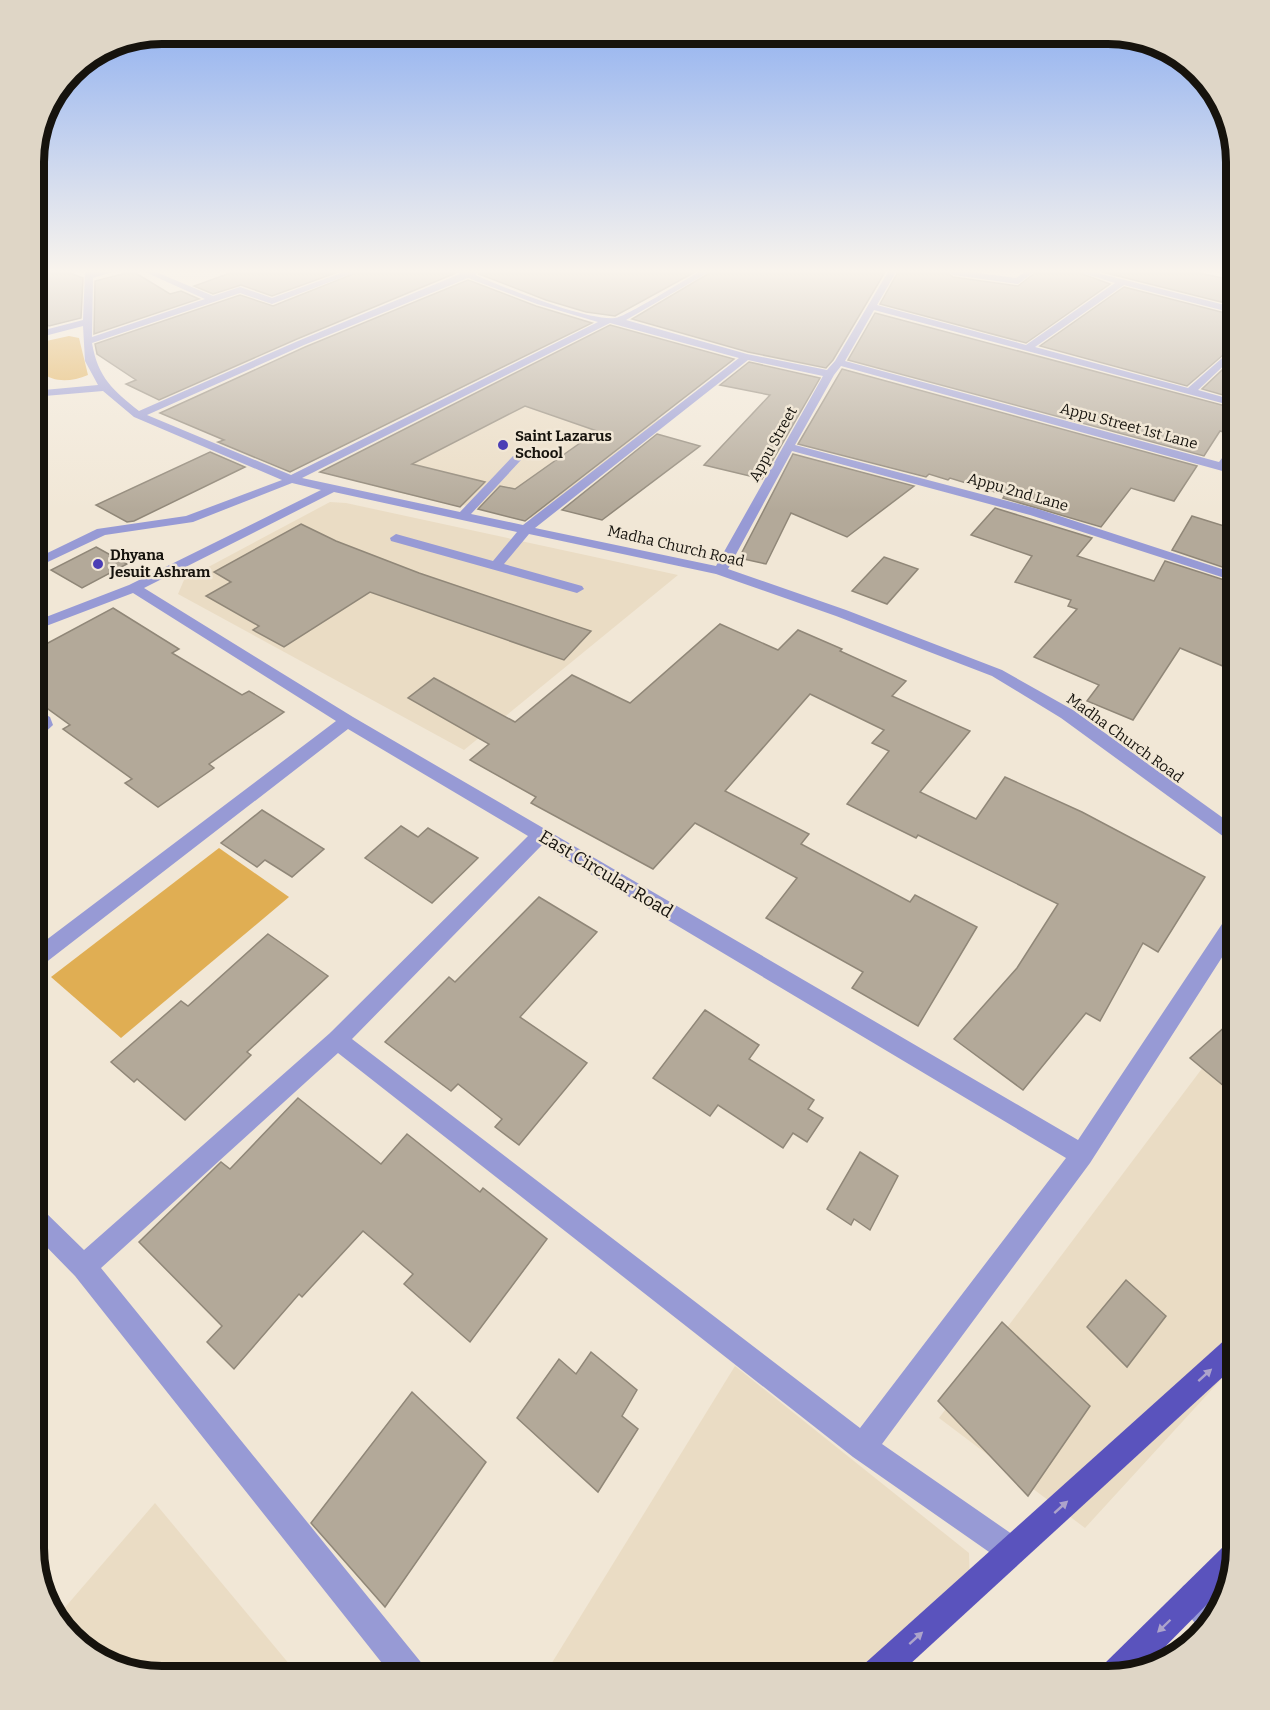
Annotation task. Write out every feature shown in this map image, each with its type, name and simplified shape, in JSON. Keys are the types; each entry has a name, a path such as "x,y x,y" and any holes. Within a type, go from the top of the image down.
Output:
{"main road":[{"path":"885,1666 1226,1356"},
{"path":"1125,1665 1225,1566"}],"street":[{"path":"44,393 105,388 90,361 89,352"},
{"path":"138,415 282,352"},
{"path":"44,560 102,532 189,519 293,480 545,352"},
{"path":"728,352 829,374"},
{"name":"Appu Street","path":"720,571 829,374 845,352"},
{"path":"1047,352 1226,401"},
{"path":"496,566 526,529 746,357"},
{"path":"1191,391 1226,358"},
{"name":"Appu Street 1st Lane","path":"839,362 1226,468"},
{"name":"Madha Church Road","path":"105,388 138,415 293,480 720,571 841,613 998,673 1067,714 1226,829"},
{"name":"Appu 2nd Lane","path":"788,447 1034,512 1226,574"},
{"path":"463,516 517,458"},
{"path":"1221,467 1226,460"},
{"path":"44,623 134,588 332,489"},
{"path":"396,538 577,589"},
{"name":"East Circular Road","path":"134,588 347,720 1082,1155"},
{"path":"44,954 347,720"},
{"path":"84,1267 337,1040 540,835"},
{"path":"863,1447 1082,1155 1226,935"},
{"path":"337,1040 863,1447 1012,1551"},
{"path":"44,1234 84,1267 404,1666"},
{"path":"1194,1597 1207,1614"}],"shaded area":[{"path":"44,352 82,352 88,375 68,380 51,378 44,374"},
{"name":"Saint Lazarus School","path":"526,376 662,420 535,519 390,491 322,470"},
{"path":"330,502 346,503 678,575 464,750 178,594 184,580"},
{"path":"219,848 289,897 121,1038 51,977"},
{"path":"1226,1037 1226,1374 1085,1528 939,1418"},
{"path":"735,1366 969,1553 970,1590 880,1666 550,1666"},
{"path":"155,1503 291,1666 162,1666 131,1662 96,1647 73,1626 62,1611"}],"building":[{"path":"97,352 268,352 159,400 126,384 136,380"},
{"path":"294,352 534,352 290,472 218,442 224,440 160,413"},
{"name":"Saint Lazarus School","path":"557,352 708,352 734,359 525,521 478,509 500,486 515,489 597,431 525,406 412,464 485,482 460,507 320,472"},
{"path":"747,352 838,352 826,368"},
{"path":"853,352 1021,352 1226,406 1226,433 1220,431 1204,456 848,360"},
{"path":"1061,352 1226,352 1187,386"},
{"path":"749,362 820,378 762,479 704,465 770,395 720,385"},
{"path":"1226,366 1226,396 1202,389"},
{"path":"842,369 1197,466 1174,501 1131,488 1101,527 1003,498 1005,495 950,478 948,480 929,474 926,477 798,444"},
{"path":"657,434 700,446 602,520 562,510"},
{"path":"210,452 245,467 134,521 127,522 96,505"},
{"path":"793,454 914,486 847,537 791,513 766,564 739,558"},
{"path":"995,508 1092,538 1077,556 1154,581 1165,561 1226,580 1226,667 1180,648 1133,720 1087,701 1099,685 1034,657 1077,609 1068,606 1071,600 1015,582 1032,556 971,535"},
{"path":"1192,516 1226,527 1226,568 1172,550"},
{"path":"301,524 336,541 419,573 591,631 564,660 370,592 284,647 253,630 259,626 206,596 231,582 214,572"},
{"path":"96,547 127,564 82,588 51,570"},
{"path":"884,557 918,569 887,604 852,591"},
{"path":"113,608 179,649 172,653 242,695 249,691 284,712 209,764 214,768 158,807 125,783 132,779 63,729 70,725 44,706 44,645"},
{"path":"720,624 778,650 798,630 906,681 892,696 970,731 920,792 976,819 1005,777 1082,812 1205,877 1158,952 1143,943 1100,1021 1086,1013 1023,1090 954,1039 1017,968 1058,904 918,835 916,838 847,804 889,751 872,743 884,730 810,694 725,791 809,834 801,844 910,902 915,895 977,927 918,1026 852,988 863,972 766,918 797,878 695,823 653,869 531,803 536,797 470,760 489,744 408,698 434,678 515,722 572,675 630,703"},
{"path":"262,810 324,849 292,877 265,860 257,867 221,843"},
{"path":"401,826 418,837 428,828 478,858 432,903 365,858"},
{"path":"539,897 597,932 520,1017 587,1063 519,1145 495,1127 502,1119 458,1084 451,1091 385,1042 449,977 455,982"},
{"path":"268,934 328,976 247,1052 251,1055 185,1120 137,1079 134,1082 111,1062 181,1001 188,1006"},
{"path":"705,1010 759,1045 749,1059 814,1100 808,1109 823,1118 807,1142 793,1133 783,1148 718,1105 710,1116 653,1078"},
{"path":"1226,1026 1226,1088 1190,1058"},
{"path":"298,1098 381,1164 407,1134 480,1192 483,1188 547,1239 470,1342 404,1284 413,1274 363,1231 302,1297 299,1294 234,1369 207,1342 222,1326 139,1242 221,1162 230,1169"},
{"path":"860,1152 898,1176 870,1230 854,1219 851,1225 827,1209"},
{"path":"1126,1280 1166,1316 1127,1367 1087,1327"},
{"path":"1002,1322 1090,1406 1028,1496 938,1401"},
{"path":"591,1352 637,1390 622,1416 638,1429 598,1492 517,1418 559,1359 576,1374"},
{"path":"412,1392 486,1462 385,1607 311,1523"}],"place":[{"name":"Saint Lazarus School","path":"503,445"},
{"name":"Dhyana Jesuit Ashram","path":"98,564"}]}
